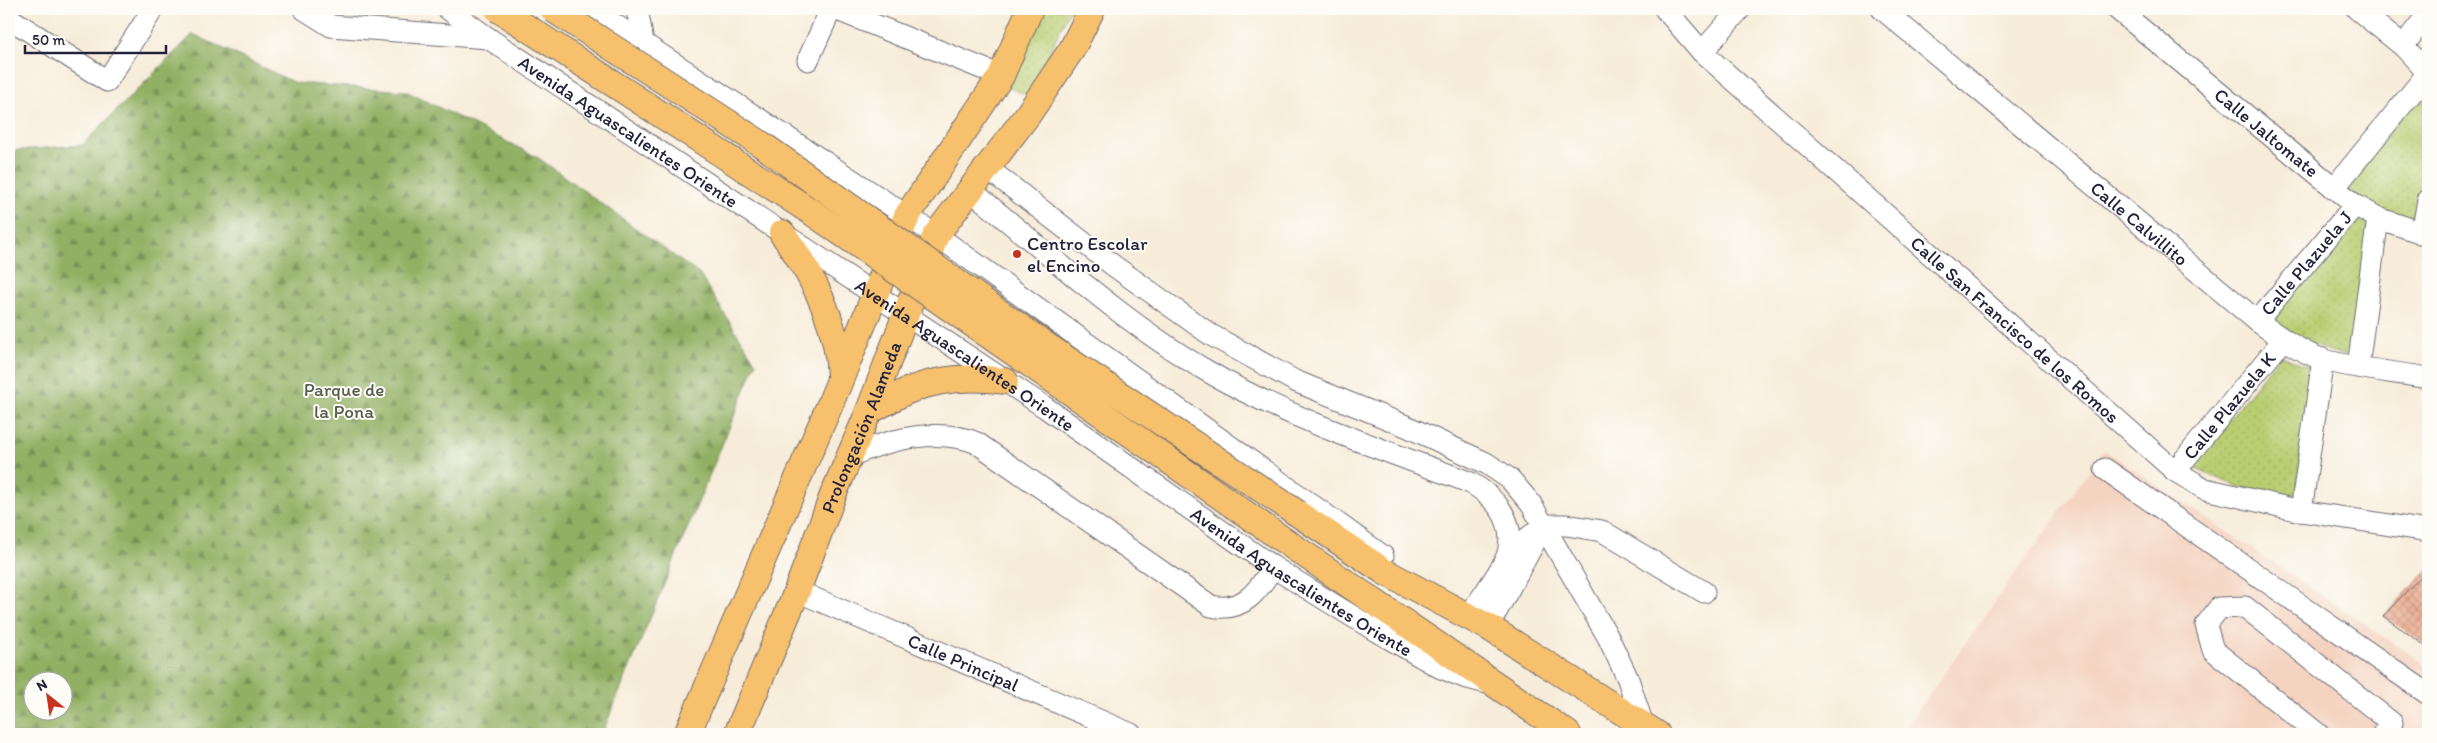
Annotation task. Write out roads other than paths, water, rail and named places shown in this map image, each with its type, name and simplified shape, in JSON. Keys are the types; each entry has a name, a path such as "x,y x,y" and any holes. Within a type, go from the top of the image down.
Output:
{"main road":[{"name":"Avenida Aguascalientes Oriente","path":"498,9 813,213 1492,684 1568,734"},
{"path":"553,9 761,144 1044,344 1385,572 1471,617 1650,730"},
{"name":"Prolongación Alameda","path":"687,734 840,379 907,216 1000,76 1030,9"},
{"name":"Prolongación Alameda","path":"737,734 797,591 850,456 910,318 936,235 1029,113 1072,49 1092,9"},
{"path":"790,238 810,274 826,311 836,348 840,379"},
{"path":"870,411 908,391 940,381 973,378 1005,381"}],"street":[{"path":"9,18 107,81 153,9"},
{"path":"304,9 331,26 488,38"},
{"name":"Avenida Aguascalientes Oriente","path":"448,9 488,38 1005,381 1273,567 1376,631 1439,667 1464,677 1492,684"},
{"path":"637,9 643,42"},
{"path":"808,60 833,9 1000,76"},
{"name":"Calle San Francisco de los Romos","path":"1665,9 1702,52 2175,471 2205,489 2301,511 2428,531"},
{"path":"1702,52 1740,9"},
{"name":"Calle Calvillito","path":"1882,9 2283,340 2323,359 2358,367 2428,378"},
{"name":"Calle Jaltomate","path":"2117,9 2355,205 2378,218 2425,234"},
{"path":"2334,188 2428,73 2403,46 2357,9"},
{"path":"595,10 936,235 1471,617"},
{"path":"2403,46 2428,14"},
{"path":"987,168 1114,266 1211,335 1295,381 1406,426 1498,470 1520,488 1544,525 1608,637 1650,730"},
{"path":"790,238 813,238 842,218 847,191 843,173"},
{"path":"970,190 1093,290 1163,343 1207,371 1274,407 1471,483 1488,493 1504,513 1510,531 1508,554"},
{"path":"2425,234 2428,200"},
{"name":"Calle Plazuela J","path":"2257,320 2355,205"},
{"name":"Calle Plazuela J","path":"2358,367 2378,218"},
{"path":"910,318 927,281 947,266 969,260"},
{"path":"1093,290 1114,266"},
{"name":"Calle Plazuela K","path":"2175,471 2283,340"},
{"path":"2301,511 2323,359"},
{"path":"1386,450 1406,426"},
{"path":"850,456 910,439 953,436 972,441 986,448 1211,606 1230,608 1247,601 1259,588 1273,567"},
{"path":"2104,469 2428,694"},
{"path":"1497,502 1520,488"},
{"path":"1471,617 1544,525"},
{"path":"1471,617 1508,554 1544,525 1567,525 1602,530 1704,592"},
{"name":"Calle Principal","path":"797,591 1131,734"},
{"path":"2318,734 2213,650 2206,626 2219,608 2244,607 2252,613 2392,723 2383,734"}],"place":[{"name":"Centro Escolar el Encino","path":"1017,254"}],"park label":[{"name":"Parque de la Pona","path":"344,400"}]}
